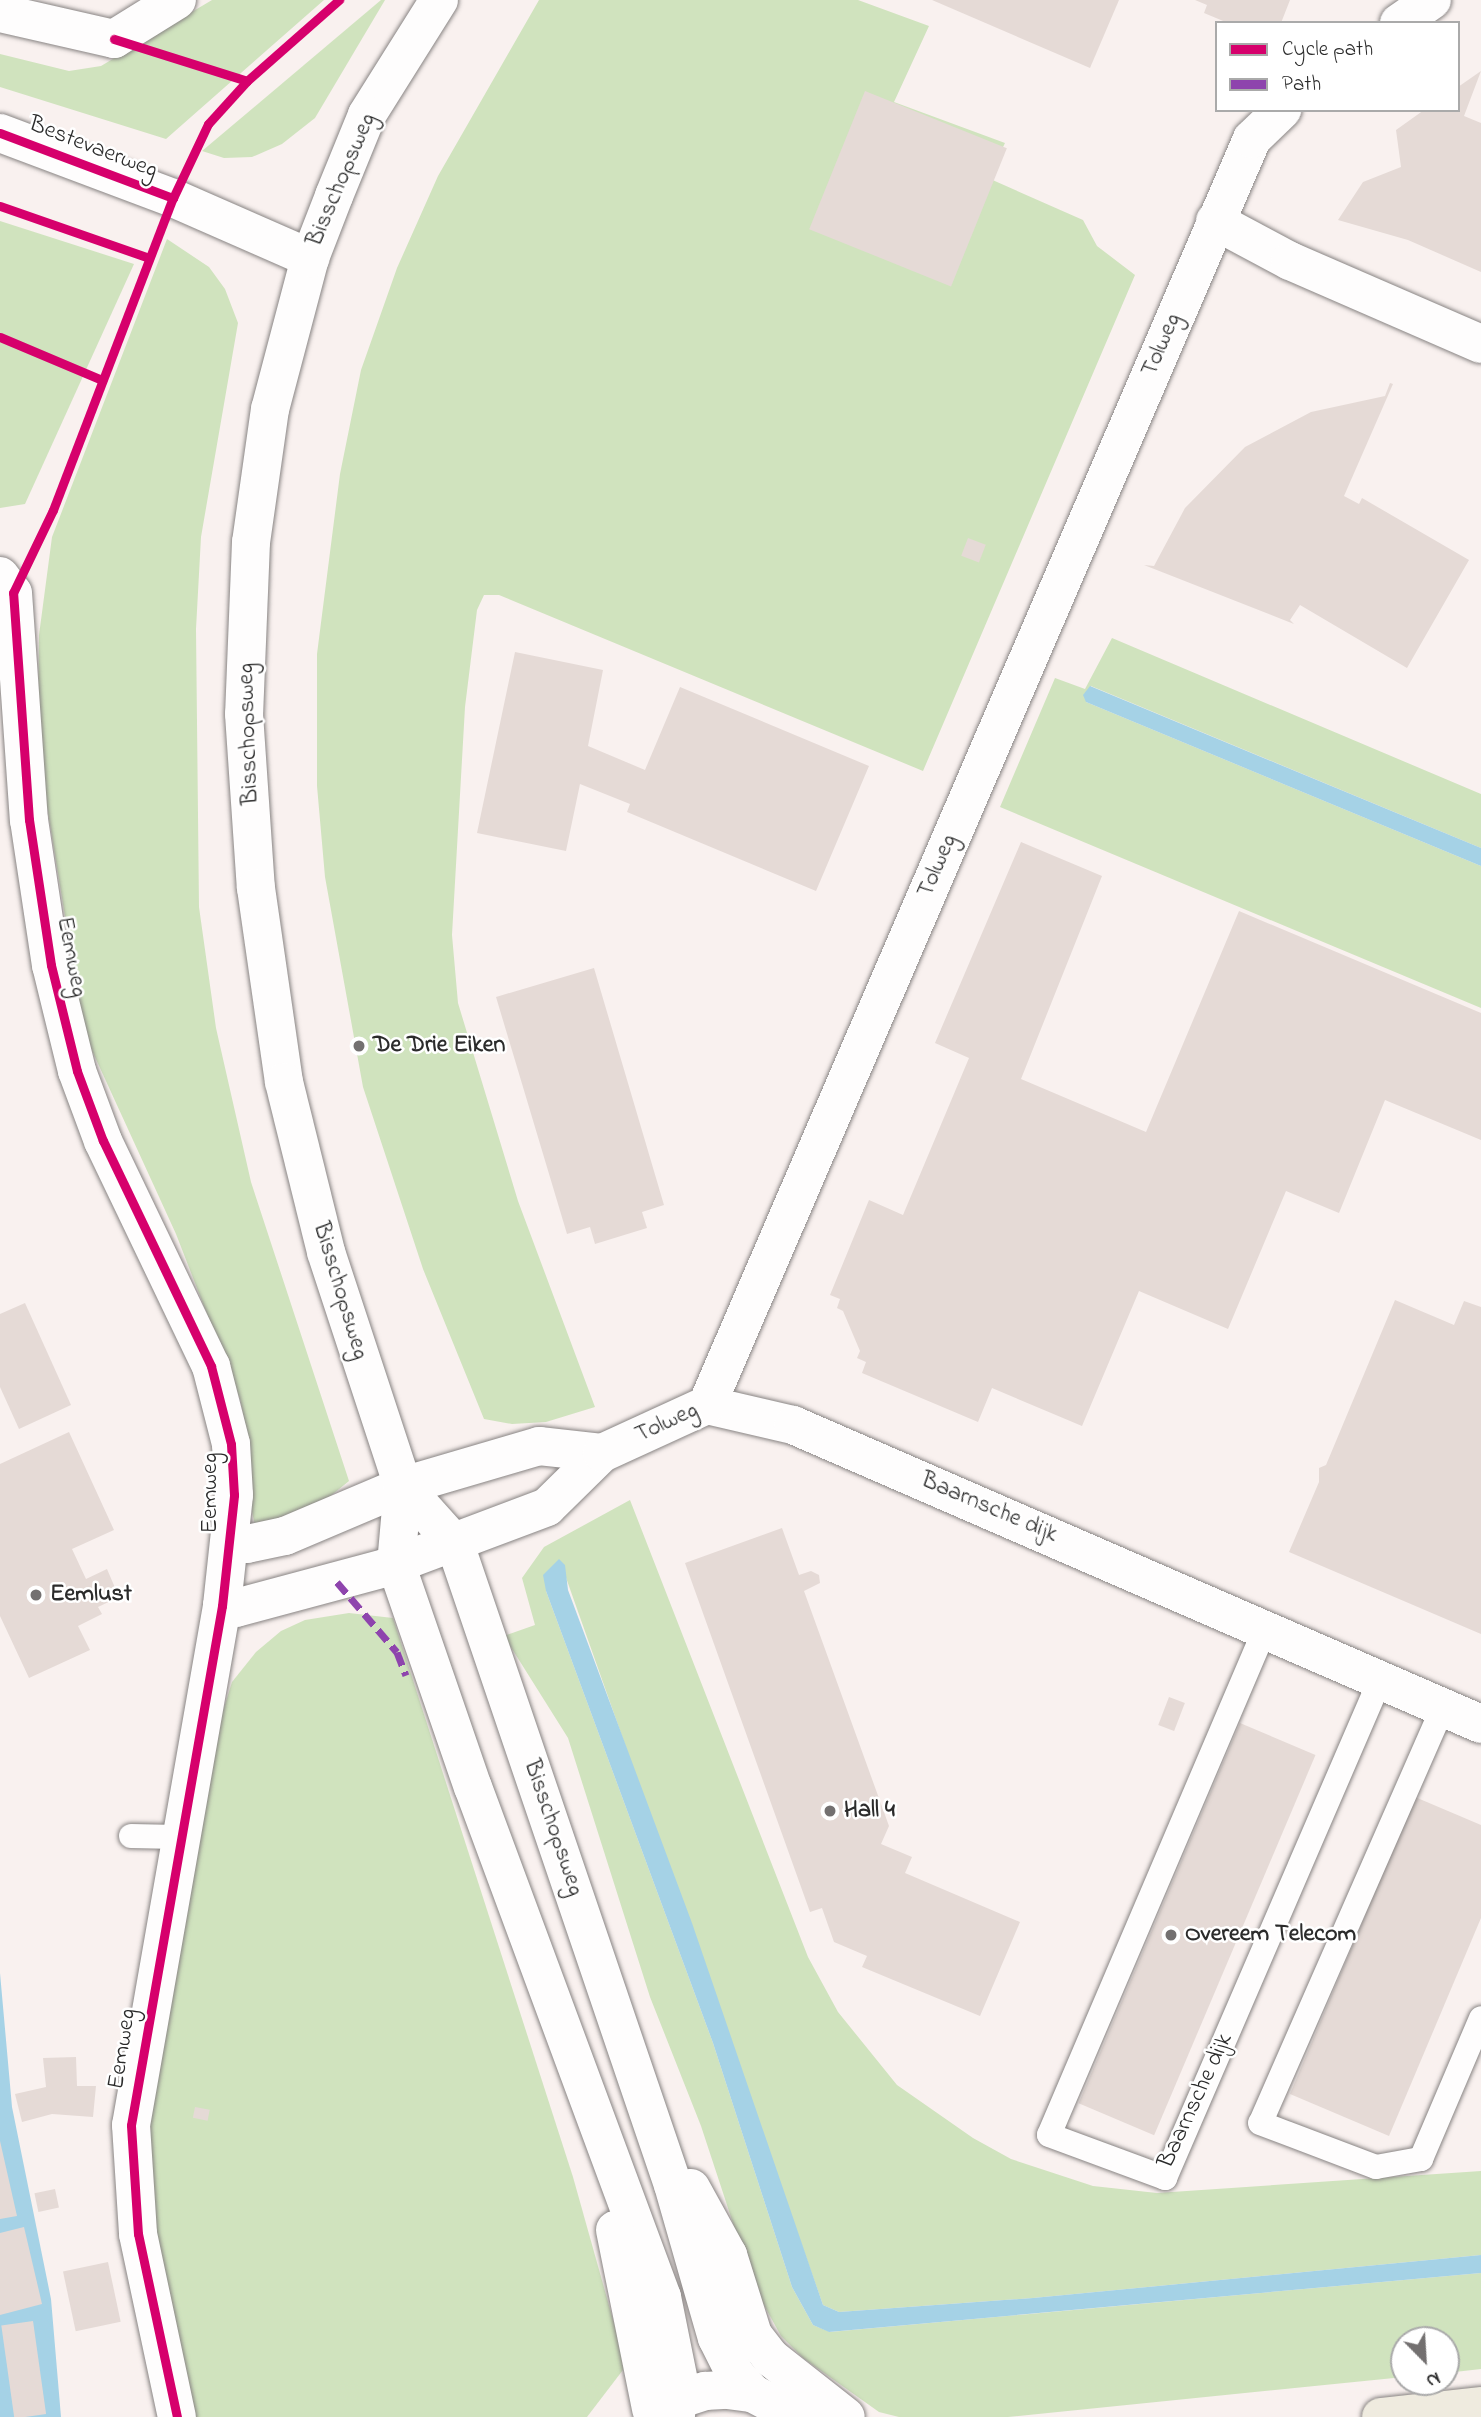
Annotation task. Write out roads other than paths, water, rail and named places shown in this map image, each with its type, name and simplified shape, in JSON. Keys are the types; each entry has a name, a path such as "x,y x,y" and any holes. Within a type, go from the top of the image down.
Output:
{"highway":[{"path":"1381,2417 1481,2406"}],"street":[{"path":"0,13 114,39 177,0"},
{"name":"Bisschopsweg","path":"439,0 367,115 310,258 270,409 251,542 244,714 256,888 284,1082 303,1161 326,1252 403,1486 455,1545 646,2106 728,2255 726,2357 752,2393"},
{"path":"1402,21 1432,0"},
{"name":"Tolweg","path":"396,1564 455,1545 547,1507 603,1453 708,1405 1215,221 1252,139 1280,112"},
{"name":"Bestevaerweg","path":"0,133 173,198 310,258"},
{"path":"1215,221 1290,261 1481,344"},
{"name":"Eemweg","path":"0,576 13,593 29,820 54,978 88,1108 211,1366 231,1444 231,1542 222,1606 178,1837 136,2083 131,2160 138,2234 177,2417"},
{"name":"Baarnsche dijk","path":"708,1405 793,1425 1481,1724"},
{"path":"403,1486 539,1446 603,1453"},
{"name":"Bisschopsweg","path":"403,1486 396,1564 593,2111 651,2316 661,2410"},
{"name":"Eemweg","path":"231,1542 247,1544 285,1536 403,1486"},
{"path":"222,1606 236,1608 396,1564"},
{"name":"Bisschopsweg","path":"726,2310 793,2376 846,2417"},
{"path":"661,2410 705,2391 752,2393 798,2417"}],"lane":[{"name":"Baarnsche dijk","path":"1265,1629 1049,2135 1165,2178 1380,1680"},
{"path":"1443,1707 1260,2123 1376,2167 1421,2159 1481,2018"},
{"path":"131,1836 178,1837"}],"water":[{"path":"1090,686 1481,848 1481,866 1086,702 1083,695"},
{"path":"559,1559 565,1565 568,1590 692,1923 823,2305 839,2312 1033,2298 1481,2255 1481,2273 829,2332 813,2325 792,2287 713,2043 546,1591 543,1575"},
{"path":"0,1973 12,2107 51,2299 61,2417 0,2417"}],"place":[{"name":"De Drie Eiken","path":"359,1046"},
{"name":"Eemlust","path":"36,1595"},
{"name":"Hall 4","path":"830,1811"},
{"name":"Overeem Telecom","path":"1171,1935"}]}
